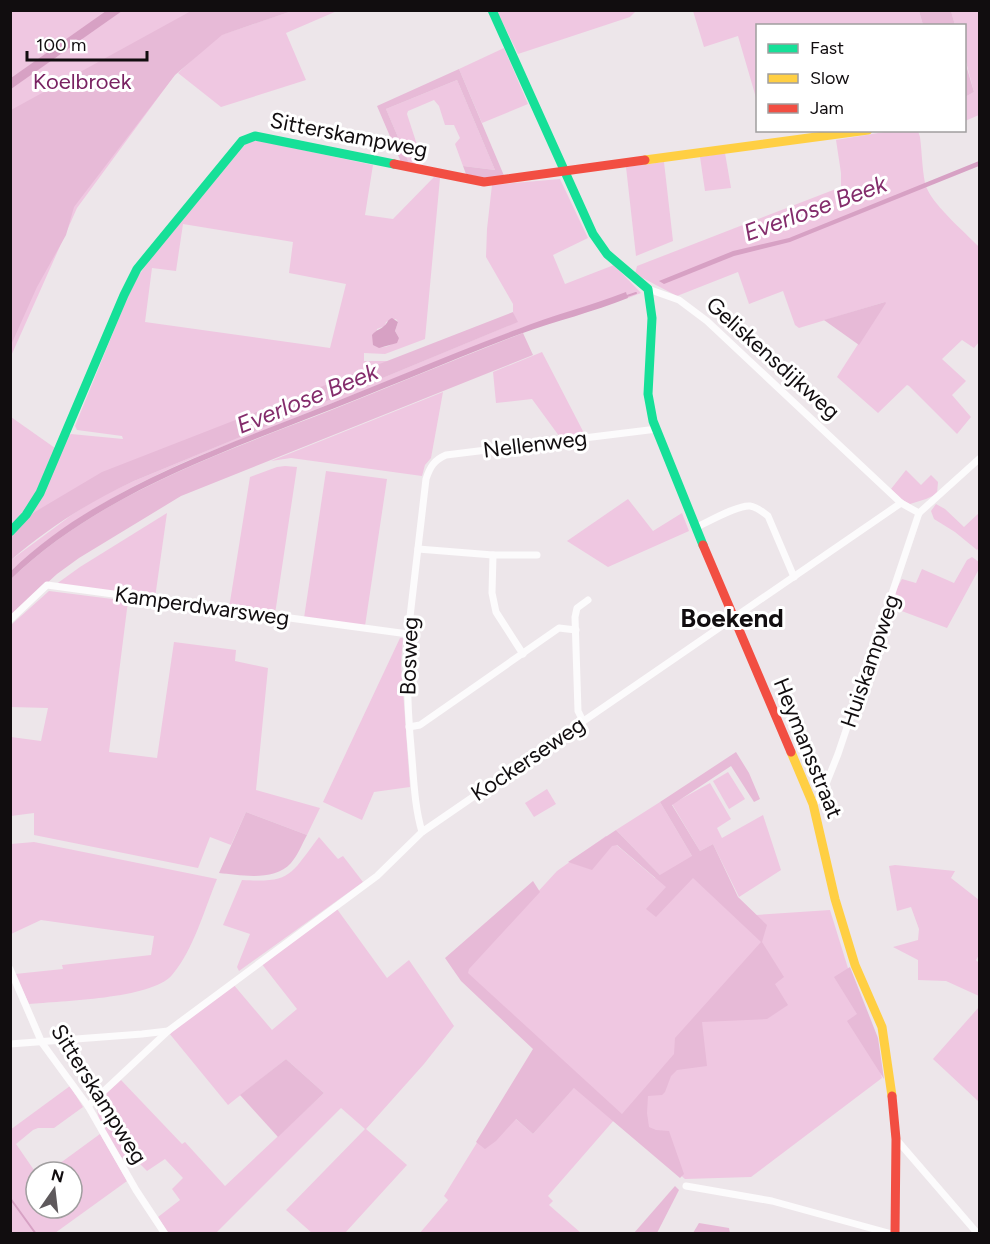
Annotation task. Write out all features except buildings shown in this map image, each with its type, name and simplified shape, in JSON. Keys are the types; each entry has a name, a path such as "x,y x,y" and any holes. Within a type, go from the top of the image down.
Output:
{"street":[{"name":"Geliskensdijkweg","path":"492,10 563,172 593,234 607,254 648,289 679,300 707,321 901,503 919,513"},
{"name":"Sitterskampweg","path":"10,532 26,515 40,493 137,269 242,141 248,137 255,136 484,182 853,132"},
{"name":"Heymansstraat","path":"648,289 652,318 648,394 657,429 695,528 813,804 835,899 855,965 882,1027 896,1139 894,1233"},
{"name":"Nellenweg","path":"426,479 437,458 446,455 657,429"},
{"path":"919,513 980,458"},
{"name":"Bosweg","path":"422,832 417,815 406,676 408,634 426,479"},
{"name":"Kockerseweg","path":"88,1106 168,1031 231,982 377,876 422,832 901,503"},
{"path":"695,528 739,508 750,506 760,510 768,516 794,577"},
{"name":"Huiskampweg","path":"813,804 820,799 838,754 919,513"},
{"path":"418,549 493,555 537,555"},
{"path":"493,555 492,593 496,612 523,654"},
{"name":"Kamperdwarsweg","path":"10,620 47,585 408,634"},
{"path":"583,721 578,711 575,617 577,608 588,600"},
{"path":"409,727 420,725 559,628 576,630"},
{"name":"Sitterskampweg","path":"10,969 42,1043 88,1106 135,1190 165,1233"},
{"path":"10,1044 168,1031"},
{"path":"896,1139 978,1233"},
{"path":"686,1186 772,1201 894,1233"}],"green space":[{"name":"Koelbroek","path":"10,11 284,11 231,27 224,34 292,11 337,11 286,33 306,80 221,107 178,73 203,50 182,65 77,208 11,356"},
{"name":"Koelbroek","path":"191,11 292,11 222,35 175,75 74,207 66,235 37,287 11,345 11,110"},
{"path":"497,11 636,11 630,17 518,54"},
{"path":"693,11 919,11 923,24 756,24 756,98 738,36 704,47"},
{"path":"919,11 951,11 955,24 923,24"},
{"path":"951,11 979,11 979,115 966,121 966,96 974,92 966,62 966,24 955,24"},
{"path":"504,48 528,104 482,123 459,69"},
{"path":"966,65 974,92 966,96"},
{"path":"459,69 505,178 484,178 466,174 463,166 495,170 457,80 386,109 409,163 401,162 377,106"},
{"path":"457,80 495,170 463,166 455,144 460,138 454,125 445,125 439,106 434,100 408,111 419,151 416,165 409,163 386,109"},
{"path":"884,132 918,132 928,191 940,208 979,247 979,342 974,348 962,340 942,359 966,381 952,395 971,417 957,434 907,385 878,413 837,377 885,302 799,328 795,325 783,291 749,304 738,272 677,296 635,274 637,266 841,187 836,140"},
{"path":"248,141 260,141 373,165 365,215 393,219 434,177 440,178 425,339 385,354 364,353 364,361 389,361 243,417 33,513 66,438 71,434 123,439 122,436 77,430 75,426 128,296 150,259","holes":["183,224 293,242 289,273 346,284 330,348 145,322 152,268 176,271","396,319 398,322 395,331 399,338 387,346 374,345 377,329 385,326 386,322"]},
{"path":"725,153 731,188 705,191 700,157"},
{"path":"664,162 673,241 636,256 626,167"},
{"path":"560,179 588,238 553,255 565,284 614,265 641,293 628,298 626,293 521,328 189,460 95,508 51,537 11,571 11,560 73,514 102,496 517,322 513,304 486,257 492,185"},
{"path":"885,302 859,345 824,320"},
{"path":"513,312 518,322 117,489 54,526 11,560 11,537 33,513 102,472"},
{"path":"523,333 533,355 181,496 79,558 57,574 11,616 11,579 45,549 82,523 121,500 203,461"},
{"path":"542,352 586,437 562,440 532,399 496,403 493,372"},
{"path":"443,392 431,458 425,465 422,476 291,458 271,461"},
{"path":"11,417 55,448 30,506 11,528"},
{"path":"285,466 297,467 275,614 229,608 250,477"},
{"path":"906,470 921,485 931,475 938,482 937,494 910,504 901,499 891,489"},
{"path":"326,471 387,479 365,626 304,618"},
{"path":"628,499 653,531 682,513 689,531 608,567 567,541"},
{"path":"936,504 945,509 964,527 979,513 979,548 977,550 934,519 931,511"},
{"path":"167,513 155,598 55,585 80,567"},
{"path":"972,557 979,562 979,569 947,628 891,607 902,579 916,583 922,569 954,583 967,560"},
{"path":"49,591 128,601 109,752 157,758 174,642 236,650 235,661 268,668 256,790 320,808 307,835 246,812 231,845 210,837 198,868 34,835 34,813 11,816 11,737 41,741 48,708 11,707 11,625"},
{"path":"400,638 403,638 401,663 410,787 374,792 362,820 323,802"},
{"path":"736,752 749,773 760,799 754,802 731,766 672,805 700,851 713,844 738,897 767,925 762,942 784,977 775,984 788,1005 767,1019 702,1022 707,1066 677,1070 671,1076 662,1095 648,1096 649,1127 669,1131 684,1174 680,1178 574,1088 533,1134 516,1119 496,1141 485,1149 476,1142 533,1049 461,981 445,958 533,881 540,892 469,969 468,973 622,1114 674,1054 675,1038 761,942 693,878 656,917 646,909 666,887 617,845 612,846 592,870 568,862 616,830 660,875 692,856 660,802"},
{"path":"728,772 745,799 729,809 713,781"},
{"path":"710,783 731,819 717,828 722,838 763,815 781,870 739,897 713,844 700,851 672,804"},
{"path":"547,789 556,804 534,817 525,803"},
{"path":"660,802 692,856 756,915 830,910 882,1078 751,1177 685,1179 615,1119 548,1196 553,1201 549,1205 581,1233 419,1234 448,1200 444,1196 478,1141 510,1114 533,1134 580,1081 462,974 557,871 606,836 655,878 660,875 616,830"},
{"path":"246,812 307,835 298,853 284,869 276,873 256,876 219,873"},
{"path":"319,837 338,859 343,856 363,882 239,971 237,967 250,934 223,925 242,880 258,881 281,878 295,868"},
{"path":"34,842 217,879 192,941 180,965 172,975 161,983 126,994 29,1004 15,974 63,969 62,965 151,955 154,936 41,920 11,934 11,844"},
{"path":"889,866 955,871 951,878 979,900 979,955 976,960 979,963 979,996 946,981 918,980 918,960 893,947 918,940 919,929 911,907 897,911"},
{"path":"337,909 387,978 409,960 454,1026 424,1064 366,1129 407,1165 345,1233 312,1233 286,1210 365,1129 341,1108 216,1233 169,1234 158,1217 180,1200 172,1189 183,1178 165,1159 147,1171 129,1153 122,1158 101,1123 98,1103 121,1080 182,1144 185,1142 225,1186 324,1093 286,1059 228,1105 169,1033 233,984 272,1030 297,1009 261,963"},
{"path":"850,967 878,1038 884,1079 847,1021 857,1014 834,977"},
{"path":"979,1007 980,1100 978,1101 933,1059"},
{"path":"286,1059 324,1093 278,1137 240,1095"},
{"path":"70,1086 83,1107 54,1128 33,1130 16,1144 27,1160 24,1160 24,1220 73,1220 55,1233 11,1233 10,1130"},
{"path":"100,1134 127,1181 84,1212 84,1160 64,1160"},
{"path":"675,1186 679,1190 657,1233 634,1233"},
{"path":"699,1223 729,1228 730,1233 693,1233"}],"shaded area":[{"path":"106,11 122,11 11,89 11,78"},
{"path":"979,161 979,166 790,242 734,256 664,284 659,281 733,251 789,238"},
{"path":"626,292 628,298 520,334 230,449 151,484 77,526 11,579 11,571 42,544 75,520 148,479 225,445 464,350 531,324"},
{"path":"392,318 398,322 395,331 399,338 397,343 379,348 373,345 372,335"}],"waterway":[{"name":"Everlose Beek","path":"627,296 636,293"},
{"path":"10,1198 36,1234"}],"traffic: fast":[{"path":"492,10 593,234 607,254 648,289 652,318 648,394 653,421 703,545"},
{"path":"10,532 26,515 40,493 137,269 242,141 255,136 394,164"}],"traffic: slow":[{"path":"645,160 853,132"},
{"path":"791,752 813,804 835,899 855,965 882,1027 892,1096"}],"traffic: jam":[{"path":"394,164 484,182 645,160"},
{"path":"703,545 791,752"},
{"path":"892,1096 896,1139 895,1234"}],"district":[{"name":"Boekend","path":"732,618"}]}
